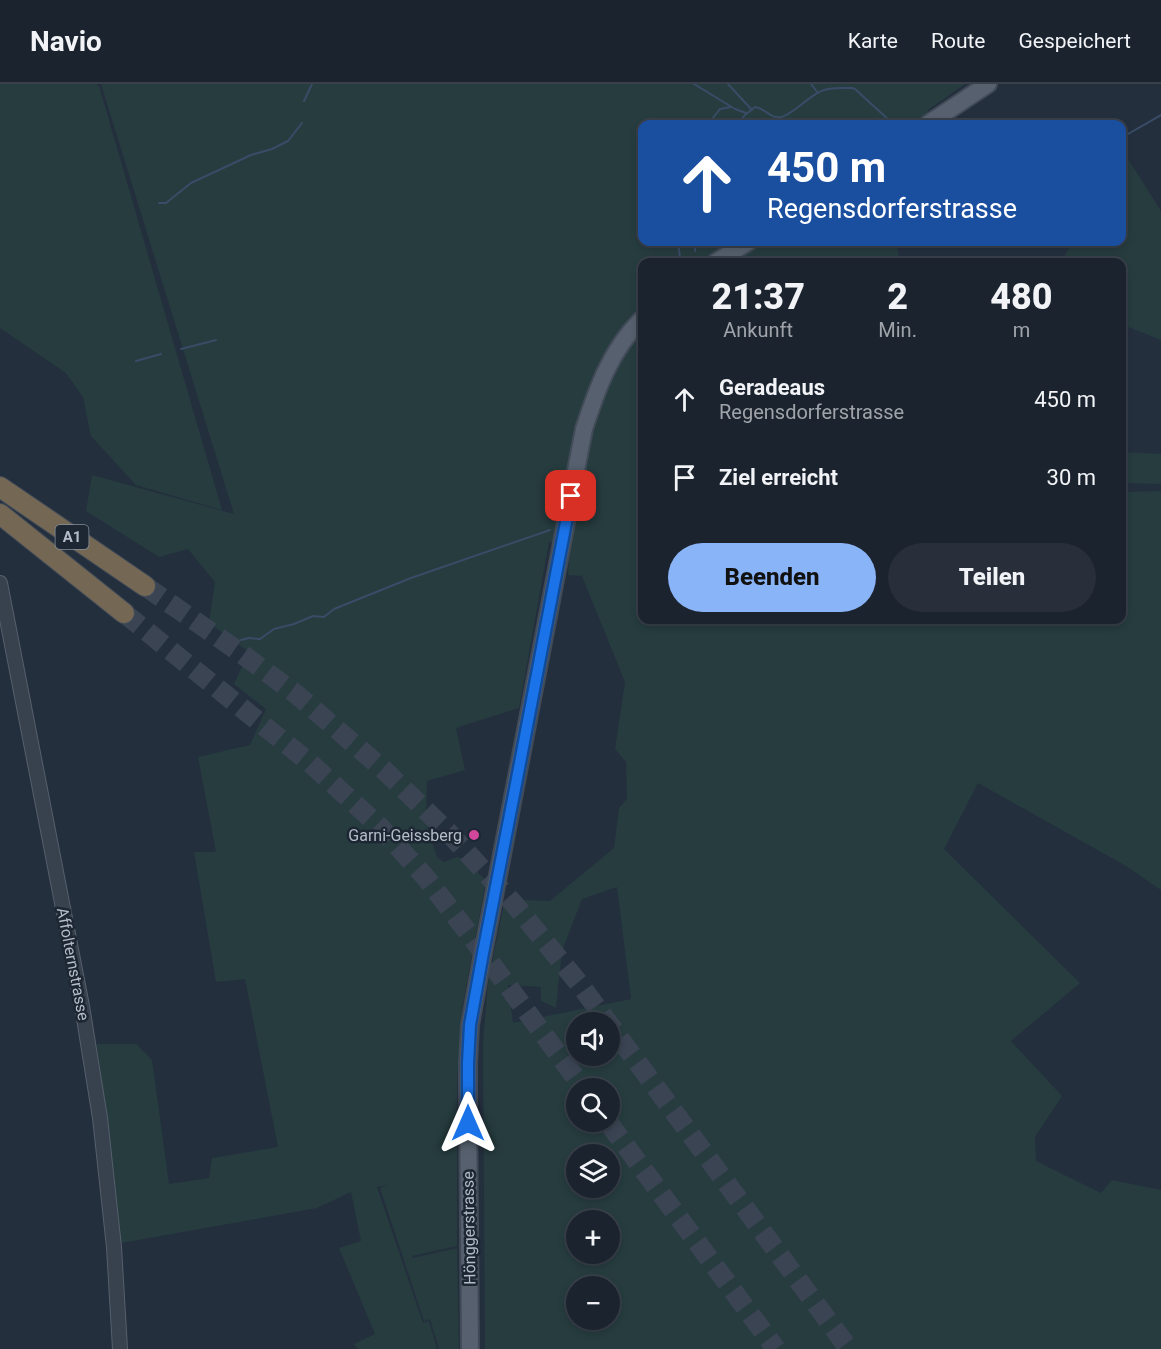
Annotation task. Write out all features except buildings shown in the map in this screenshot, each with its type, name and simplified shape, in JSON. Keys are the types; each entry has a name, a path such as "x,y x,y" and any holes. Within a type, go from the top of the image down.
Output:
{"highway":[{"name":"A1","path":"0,487 145,586"},
{"name":"A1","path":"0,514 124,613"}],"main road":[{"path":"934,120 988,84"},
{"path":"722,258 742,246"},
{"name":"Hönggerstrasse","path":"470,1349 468,1063 470,1025 584,429 596,391 616,351 638,323"}],"street":[{"name":"Affolternstrasse","path":"0,583 82,1006 100,1118 114,1247 120,1349"}],"green space":[{"path":"0,84 96,84 99,86 222,510 136,485 91,436 83,397 66,373 0,328"},
{"path":"101,84 965,84 928,110 929,120 638,120 638,246 897,246 899,258 638,258 638,624 1126,624 1126,492 1161,491 1161,890 1126,866 978,783 944,849 1080,983 1011,1041 1062,1096 1035,1137 1036,1161 1101,1193 1112,1180 1161,1190 1161,1349 485,1349 483,1042 488,983 505,899 550,901 614,848 619,808 627,799 626,762 615,749 625,682 582,576 568,575 570,545 549,542 519,708 456,728 465,770 427,781 426,823 437,857 444,862 457,857 467,860 486,881 462,1009 457,1081 457,1246 412,1256 413,1258 457,1248 459,1349 439,1349 430,1319 424,1321 380,1188 388,1185 377,1187 423,1323 429,1321 437,1349 358,1349 354,1344 375,1334 339,1248 361,1241 351,1192 317,1208 121,1243 97,1044 136,1044 152,1060 169,1184 209,1178 212,1158 278,1147 245,979 216,982 194,852 216,852 198,757 250,745 266,709 234,684 249,652 209,623 215,582 188,549 159,557 86,511 92,475 234,514","holes":["617,887 631,999 567,1012 620,1012 620,1066 566,1066 566,1012 513,1023 508,985 541,987 541,1001 556,1008 562,951 582,899"]},
{"path":"1126,156 1161,211 1161,340 1126,326 1126,258 1063,258 1070,246 1126,246"},
{"path":"1126,452 1161,454 1161,484 1126,483"}],"waterway":[{"path":"304,101 312,84"},
{"path":"694,84 735,109 746,113"},
{"path":"728,84 752,110"},
{"path":"811,84 818,93"},
{"path":"741,120 755,107 781,117 819,92 838,88 855,89 889,120"},
{"path":"711,120 720,109 731,107"},
{"path":"1126,135 1161,115"},
{"path":"159,203 166,203 191,183 251,155 272,149 288,141 302,123"},
{"path":"678,246 680,258"},
{"path":"695,246 695,251"},
{"path":"181,349 216,340"},
{"path":"136,361 161,354"},
{"path":"241,640 260,639 274,629 313,616 324,617 334,609 411,578 550,530"}],"tunnel":[{"path":"145,586 296,694 384,770 448,832 515,905 581,986 849,1349"},
{"path":"124,613 310,763 381,828 427,879 576,1078"},
{"path":"615,1132 776,1349"}],"place":[{"name":"Garni-Geissberg","path":"474,835"}],"route":[{"path":"468,1123 470,1025 571,496"}]}
